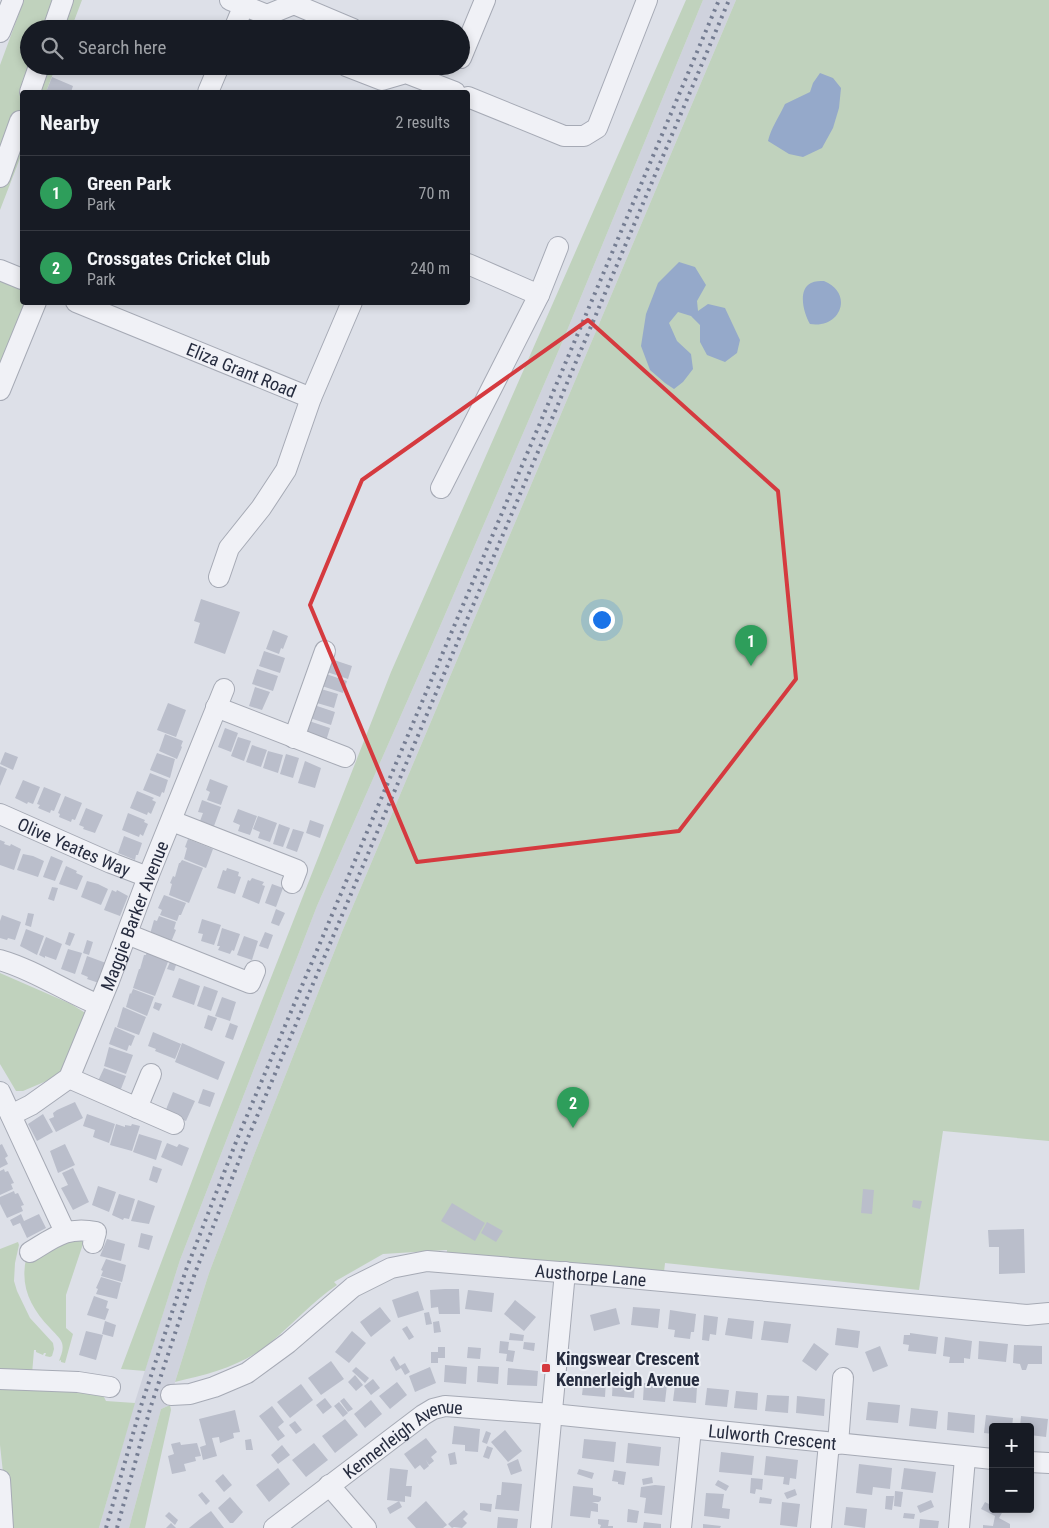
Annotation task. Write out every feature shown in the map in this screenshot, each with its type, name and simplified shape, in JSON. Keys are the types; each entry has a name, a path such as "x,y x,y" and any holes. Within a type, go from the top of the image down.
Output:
{"street":[{"path":"0,32 13,0"},
{"path":"55,20 63,0"},
{"path":"470,36 485,0"},
{"path":"470,98 564,136 584,136 597,128 647,0"},
{"path":"236,20 240,2 267,20"},
{"path":"273,20 294,4 332,20"},
{"path":"31,90 36,75"},
{"path":"209,90 215,75"},
{"path":"369,75 382,80 392,75"},
{"path":"417,75 446,90"},
{"path":"451,90 455,75"},
{"path":"0,177 20,121"},
{"path":"441,488 539,295 558,247"},
{"path":"470,265 539,295"},
{"path":"0,270 20,278"},
{"path":"0,390 35,305"},
{"name":"Eliza Grant Road","path":"90,305 109,309 311,398 351,305"},
{"path":"219,578 230,548 261,508 286,470 311,398"},
{"path":"325,651 294,738 345,757"},
{"name":"Maggie Barker Avenue","path":"69,1078 220,698 294,738"},
{"name":"Olive Yeates Way","path":"0,814 111,864 148,878"},
{"path":"172,821 297,870"},
{"path":"127,934 249,984"},
{"path":"0,960 99,1006"},
{"path":"137,1108 151,1074"},
{"path":"11,1116 31,1105 69,1078 174,1124"},
{"path":"0,1092 65,1232"},
{"path":"30,1252 65,1232 83,1229 96,1232 93,1243"},
{"name":"Austhorpe Lane","path":"171,1396 190,1394 214,1387 246,1373 288,1343 353,1287 391,1268 427,1261 566,1272 1026,1315 1049,1313"},
{"path":"541,1528 566,1272"},
{"path":"821,1528 843,1378"},
{"path":"0,1379 78,1382 110,1387"},
{"name":"Kennerleigh Avenue","path":"274,1528 433,1409 457,1405 552,1414"},
{"name":"Lulworth Crescent","path":"552,1414 965,1458 989,1459"},
{"path":"681,1528 690,1429"},
{"path":"959,1528 965,1458"},
{"path":"1034,1462 1049,1463"},
{"path":"0,1480 3,1528"},
{"path":"329,1485 366,1528"}],"highlighted area":[{"path":"588,320 778,491 796,679 679,831 417,862 310,605 362,480"}],"shaded area":[{"path":"703,0 736,0 342,932 209,1273 175,1382 170,1405 161,1409 129,1528 99,1528 133,1408 180,1260 317,906 564,338"}],"green space":[{"path":"24,0 82,0 74,20 20,20 20,75 53,75 47,90 20,90 20,158 0,210 0,65"},
{"path":"686,0 703,0 564,338 317,906 180,1260 145,1371 121,1369 210,1133 391,672"},
{"path":"736,0 1049,0 1049,1141 943,1131 919,1290 665,1263 663,1281 446,1262 447,1250 383,1254 334,1282 337,1285 270,1343 248,1358 201,1376 175,1382 209,1273 342,932"},
{"path":"0,277 20,289 20,305 28,305 0,370"},
{"path":"0,973 71,1004 87,1014 63,1074 23,1091 16,1091 0,1064"},
{"path":"72,1241 84,1241 66,1295 66,1328 73,1334 65,1363 61,1362 61,1360 59,1361 63,1346 61,1341 32,1305 26,1288 25,1269 26,1259"},
{"path":"18,1242 14,1281 17,1291 30,1318 53,1343 54,1349 50,1357 45,1356 46,1353 43,1355 34,1350 32,1374 0,1372 0,1249"},
{"path":"0,1384 103,1395 106,1401 135,1403 99,1528 9,1528 0,1445"},
{"path":"170,1405 171,1410 145,1528 129,1528 161,1409"}],"water":[{"path":"820,73 833,78 841,88 839,108 833,128 822,148 803,157 789,154 768,141 771,132 785,104 810,92 813,83"},
{"path":"679,262 695,267 706,285 697,301 698,311 708,304 725,308 740,340 737,353 725,362 707,355 700,342 700,325 691,316 678,312 669,323 677,341 691,354 693,369 683,382 674,389 650,370 641,346 646,314 658,283"},
{"path":"824,281 833,286 839,293 840,309 836,316 829,321 821,324 810,324 804,308 804,291 811,283"}],"building":[{"path":"52,77 73,86 72,90 47,90"},
{"path":"201,599 240,612 225,654 194,643 200,623 194,621"},
{"path":"273,630 288,636 279,654 266,649"},
{"path":"264,651 285,658 280,673 259,666"},
{"path":"331,659 352,666 348,679 327,672"},
{"path":"257,669 278,676 273,691 252,684"},
{"path":"326,674 347,681 343,693 322,686"},
{"path":"255,687 270,692 262,710 249,706"},
{"path":"321,689 338,694 334,708 317,703"},
{"path":"168,703 186,710 176,737 157,730"},
{"path":"314,705 335,712 331,725 310,718"},
{"path":"309,721 330,728 326,741 305,734"},
{"path":"225,728 238,733 231,752 218,747"},
{"path":"165,734 183,741 177,759 159,751"},
{"path":"238,737 251,741 244,761 231,756"},
{"path":"252,745 267,750 261,767 246,762"},
{"path":"268,751 283,755 278,773 263,768"},
{"path":"5,752 18,757 13,770 0,764"},
{"path":"157,753 175,759 170,778 150,770"},
{"path":"286,754 299,758 293,778 280,774"},
{"path":"305,761 321,768 315,788 298,783"},
{"path":"0,766 7,769 0,786"},
{"path":"150,773 168,780 164,793 162,792 160,797 143,790"},
{"path":"210,779 228,786 221,805 207,800 210,792 206,790"},
{"path":"23,780 40,787 33,804 28,802 27,804 15,798"},
{"path":"44,787 61,794 54,811 51,810 50,813 38,808 40,805 37,804"},
{"path":"137,791 154,798 152,800 156,802 151,814 148,812 147,815 130,808"},
{"path":"65,796 82,803 75,820 72,819 71,822 59,817 60,814 58,813"},
{"path":"202,800 221,807 214,826 200,821 203,813 198,812"},
{"path":"86,808 103,815 95,833 83,829 84,827 79,825"},
{"path":"238,809 257,816 250,835 238,831 240,825 233,822"},
{"path":"128,813 145,820 144,822 148,824 143,836 140,834 139,837 122,830"},
{"path":"258,816 277,823 270,842 258,838 260,832 253,829"},
{"path":"310,820 324,825 320,838 306,833"},
{"path":"279,824 290,828 283,847 273,844"},
{"path":"293,829 304,832 297,852 286,848"},
{"path":"124,836 142,843 135,860 118,853"},
{"path":"188,839 213,849 206,868 184,859"},
{"path":"0,840 5,842 4,844 10,846 11,844 21,849 14,870 0,865"},
{"path":"23,854 44,861 38,877 17,870"},
{"path":"51,856 63,861 55,881 43,877"},
{"path":"182,860 203,868 189,903 169,895 172,884 170,883 173,876 175,877 179,863"},
{"path":"66,866 83,876 77,890 59,884"},
{"path":"227,868 239,872 238,876 241,877 235,894 217,888 223,870 226,871"},
{"path":"252,878 264,882 262,885 265,886 259,904 242,897 248,880 250,881"},
{"path":"87,881 108,889 101,905 81,897"},
{"path":"272,884 283,888 276,907 265,903"},
{"path":"52,887 58,888 54,901 48,899"},
{"path":"112,890 116,892 117,890 128,896 120,916 104,910"},
{"path":"164,895 186,903 177,921 160,915 162,910 158,908"},
{"path":"276,909 285,913 279,926 271,923"},
{"path":"28,913 34,914 31,927 25,925"},
{"path":"2,915 21,922 15,940 0,938"},
{"path":"159,916 176,922 174,929 176,930 171,942 150,934 154,920 157,921"},
{"path":"202,919 221,925 214,945 201,941 203,934 198,933"},
{"path":"222,928 240,934 234,951 232,950 230,954 218,950 220,946 217,946"},
{"path":"26,929 44,936 37,955 20,946"},
{"path":"69,932 75,934 70,946 65,944"},
{"path":"265,932 273,935 268,949 259,946"},
{"path":"244,936 258,941 252,960 237,955"},
{"path":"46,937 62,944 56,960 39,955"},
{"path":"87,940 93,942 89,955 83,953"},
{"path":"68,949 82,953 75,974 61,969"},
{"path":"147,950 169,959 155,996 133,988"},
{"path":"87,956 106,963 99,983 87,979 88,977 81,974"},
{"path":"170,962 176,965 174,971 167,969"},
{"path":"179,978 200,986 194,1005 172,997"},
{"path":"204,986 218,991 211,1011 197,1006"},
{"path":"133,989 154,997 147,1016 126,1007"},
{"path":"222,997 236,1002 230,1021 215,1016"},
{"path":"155,1002 162,1004 159,1011 153,1008"},
{"path":"123,1007 146,1017 139,1035 117,1027"},
{"path":"208,1015 217,1018 212,1031 204,1028"},
{"path":"230,1023 238,1026 233,1040 225,1037"},
{"path":"115,1027 135,1036 127,1051 109,1044"},
{"path":"153,1032 181,1044 175,1059 148,1046"},
{"path":"182,1043 225,1062 218,1080 175,1062"},
{"path":"109,1047 133,1055 126,1074 104,1066"},
{"path":"104,1068 126,1076 119,1094 98,1081"},
{"path":"203,1089 215,1093 210,1107 198,1103"},
{"path":"173,1092 195,1101 186,1121 165,1112"},
{"path":"75,1102 83,1118 56,1132 49,1119 54,1117 53,1113 57,1110"},
{"path":"43,1114 53,1132 37,1141 28,1124"},
{"path":"87,1114 115,1124 109,1143 93,1137 95,1130 83,1126"},
{"path":"116,1124 125,1127 125,1125 131,1126 132,1124 140,1126 132,1151 110,1145"},
{"path":"139,1134 162,1141 156,1160 133,1152"},
{"path":"167,1143 177,1147 179,1144 189,1148 182,1166 161,1157"},
{"path":"2,1144 8,1156 5,1158 8,1164 0,1168 0,1145"},
{"path":"65,1144 75,1165 58,1173 50,1151"},
{"path":"153,1166 162,1169 157,1183 149,1180"},
{"path":"73,1168 89,1202 73,1210 61,1188 68,1185 62,1173"},
{"path":"4,1169 5,1172 8,1171 14,1183 11,1184 13,1189 0,1195 0,1171"},
{"path":"98,1186 116,1192 109,1212 92,1205"},
{"path":"863,1189 874,1190 872,1214 861,1213"},
{"path":"14,1191 15,1194 18,1193 24,1205 21,1206 23,1211 7,1218 0,1204 0,1197"},
{"path":"119,1194 135,1199 129,1219 124,1218 123,1220 112,1215"},
{"path":"138,1200 155,1206 149,1224 131,1221"},
{"path":"913,1200 922,1201 920,1209 912,1207"},
{"path":"452,1203 485,1223 475,1241 441,1221"},
{"path":"21,1214 24,1221 39,1214 46,1228 27,1238 20,1223 13,1226 10,1220"},
{"path":"487,1222 503,1231 496,1242 481,1233"},
{"path":"1024,1229 1025,1273 999,1274 999,1247 989,1247 988,1230"},
{"path":"141,1233 153,1236 149,1250 138,1247"},
{"path":"107,1239 125,1244 121,1261 100,1256"},
{"path":"106,1259 126,1265 122,1282 101,1276 103,1271 101,1270"},
{"path":"101,1277 121,1283 117,1299 96,1294 98,1289 96,1288"},
{"path":"459,1289 460,1314 439,1314 438,1307 431,1308 430,1290"},
{"path":"468,1290 494,1293 492,1312 465,1309"},
{"path":"418,1291 424,1310 398,1318 392,1300"},
{"path":"94,1296 108,1301 106,1308 109,1309 105,1320 87,1315"},
{"path":"515,1300 536,1317 524,1331 504,1314"},
{"path":"380,1307 391,1321 371,1337 360,1322"},
{"path":"633,1307 660,1309 658,1328 631,1325"},
{"path":"616,1308 620,1324 594,1331 590,1315"},
{"path":"670,1310 696,1314 694,1332 691,1332 690,1339 674,1337 675,1330 668,1329"},
{"path":"429,1312 432,1324 426,1325 424,1313"},
{"path":"704,1315 718,1317 716,1335 710,1334 709,1341 702,1340"},
{"path":"728,1318 754,1321 752,1339 725,1335"},
{"path":"105,1321 116,1325 113,1337 102,1334"},
{"path":"439,1321 441,1332 434,1333 433,1322"},
{"path":"764,1321 791,1324 788,1343 761,1340"},
{"path":"407,1326 414,1337 409,1340 402,1329"},
{"path":"837,1328 860,1331 858,1348 835,1345"},
{"path":"86,1331 103,1335 96,1360 79,1355"},
{"path":"352,1331 366,1343 349,1363 335,1352"},
{"path":"510,1333 524,1335 523,1341 509,1340"},
{"path":"910,1333 938,1337 936,1354 908,1351 909,1345 903,1344 904,1335 910,1335"},
{"path":"945,1337 972,1341 970,1359 964,1358 964,1363 949,1363 950,1357 943,1356"},
{"path":"500,1341 509,1342 508,1350 515,1351 513,1362 506,1361 507,1354 499,1353"},
{"path":"979,1341 1008,1344 1006,1362 978,1359"},
{"path":"524,1342 535,1343 534,1351 523,1349"},
{"path":"814,1343 829,1354 816,1371 802,1361"},
{"path":"1014,1345 1042,1346 1042,1364 1028,1364 1026,1370 1022,1370 1020,1364 1013,1363"},
{"path":"880,1346 888,1366 873,1372 865,1352"},
{"path":"438,1347 445,1347 445,1358 438,1358 438,1363 431,1363 431,1352 438,1352"},
{"path":"468,1347 481,1348 480,1359 467,1358"},
{"path":"394,1356 400,1366 405,1363 410,1372 405,1375 401,1368 396,1371 390,1360"},
{"path":"331,1361 344,1379 321,1395 308,1378"},
{"path":"445,1365 467,1367 466,1384 444,1382"},
{"path":"478,1366 499,1367 498,1384 477,1382"},
{"path":"356,1367 369,1378 365,1383 352,1371"},
{"path":"430,1367 436,1383 415,1392 409,1376"},
{"path":"508,1368 538,1371 537,1386 507,1385"},
{"path":"355,1375 363,1385 356,1391 348,1382"},
{"path":"584,1378 606,1380 605,1397 582,1395"},
{"path":"373,1379 380,1388 371,1395 364,1386"},
{"path":"613,1379 635,1381 634,1398 612,1396"},
{"path":"397,1382 407,1395 390,1409 379,1396"},
{"path":"644,1383 667,1385 665,1402 643,1400"},
{"path":"301,1384 313,1400 290,1418 277,1402"},
{"path":"675,1385 697,1387 696,1403 673,1401"},
{"path":"707,1388 729,1390 727,1407 705,1405"},
{"path":"736,1391 758,1393 757,1410 734,1408"},
{"path":"767,1395 789,1396 788,1413 765,1411"},
{"path":"797,1396 825,1399 824,1416 796,1413"},
{"path":"325,1398 332,1407 323,1414 316,1405"},
{"path":"344,1398 353,1409 348,1412 340,1401"},
{"path":"371,1400 382,1414 365,1428 354,1414"},
{"path":"339,1402 348,1413 343,1417 334,1406"},
{"path":"868,1402 900,1405 898,1423 866,1420"},
{"path":"272,1406 284,1422 278,1427 285,1436 278,1441 259,1416"},
{"path":"911,1408 938,1411 936,1429 909,1426"},
{"path":"235,1410 240,1432 233,1433 234,1438 220,1443 219,1437 212,1438 217,1456 203,1460 200,1447 206,1445 199,1419"},
{"path":"948,1412 975,1415 974,1433 947,1430"},
{"path":"986,1415 1013,1418 1012,1423 989,1423 989,1434 984,1433"},
{"path":"1021,1416 1048,1419 1046,1437 1034,1436 1034,1423 1020,1423"},
{"path":"345,1419 358,1435 335,1453 322,1436"},
{"path":"295,1421 302,1430 296,1434 289,1425"},
{"path":"454,1426 480,1429 478,1452 465,1451 465,1445 452,1444"},
{"path":"505,1430 522,1451 508,1462 491,1442"},
{"path":"486,1431 491,1433 487,1444 482,1442"},
{"path":"426,1438 437,1452 431,1457 434,1461 429,1465 426,1460 429,1466 424,1470 420,1465 415,1469 404,1454"},
{"path":"251,1439 253,1450 246,1450 245,1440"},
{"path":"584,1439 616,1442 614,1462 582,1458"},
{"path":"180,1442 181,1445 197,1443 201,1456 195,1457 196,1461 184,1464 186,1471 172,1474 168,1456 174,1454 171,1444"},
{"path":"314,1443 328,1460 306,1477 292,1460"},
{"path":"628,1443 661,1447 659,1466 626,1463"},
{"path":"282,1445 290,1455 278,1464 271,1455"},
{"path":"487,1446 493,1448 489,1459 483,1457"},
{"path":"455,1452 457,1464 450,1465 448,1454"},
{"path":"721,1452 754,1456 752,1475 719,1472"},
{"path":"766,1456 798,1460 796,1479 790,1478 789,1485 783,1484 784,1477 764,1475"},
{"path":"518,1459 522,1471 511,1475 507,1464"},
{"path":"859,1464 892,1468 890,1489 873,1487 872,1495 856,1493"},
{"path":"278,1468 290,1484 269,1502 256,1485"},
{"path":"390,1468 408,1470 406,1486 412,1486 411,1497 405,1496 405,1502 387,1500"},
{"path":"904,1468 936,1472 933,1493 901,1489"},
{"path":"579,1469 594,1473 592,1479 577,1474"},
{"path":"614,1470 626,1472 624,1485 612,1481"},
{"path":"223,1474 232,1485 224,1492 215,1481"},
{"path":"652,1477 653,1483 643,1485 642,1479"},
{"path":"751,1478 763,1479 762,1490 756,1489 755,1494 750,1493"},
{"path":"718,1480 729,1486 726,1491 715,1485"},
{"path":"502,1482 522,1484 519,1511 495,1509 497,1495 501,1495"},
{"path":"573,1486 593,1488 593,1495 601,1497 599,1502 592,1502 598,1504 598,1512 591,1511 590,1518 570,1516"},
{"path":"665,1486 662,1515 644,1513 646,1498 640,1497 641,1487"},
{"path":"795,1489 797,1495 787,1499 784,1493"},
{"path":"895,1491 903,1492 901,1507 894,1506"},
{"path":"202,1492 210,1501 206,1505 198,1495"},
{"path":"706,1493 724,1494 722,1508 730,1509 729,1519 704,1516"},
{"path":"886,1496 894,1496 892,1510 885,1509"},
{"path":"230,1497 243,1512 233,1523 230,1523 218,1508"},
{"path":"760,1497 772,1499 771,1504 759,1503"},
{"path":"931,1500 934,1507 920,1513 917,1506"},
{"path":"399,1501 402,1507 390,1514 387,1508"},
{"path":"426,1501 447,1525 443,1528 416,1528 407,1518"},
{"path":"782,1502 800,1504 797,1527 780,1525"},
{"path":"985,1502 989,1504 989,1513 981,1509"},
{"path":"480,1503 492,1504 491,1512 480,1510"},
{"path":"846,1507 867,1509 865,1528 844,1525"},
{"path":"628,1509 639,1511 637,1523 627,1522"},
{"path":"464,1510 468,1514 463,1519 467,1523 462,1528 452,1528 448,1524"},
{"path":"211,1511 224,1528 189,1528 200,1519"},
{"path":"169,1512 178,1520 175,1525 165,1516"},
{"path":"904,1513 915,1514 914,1519 903,1518"},
{"path":"989,1513 1002,1513 999,1518 1010,1524 1010,1528 983,1528 983,1525 993,1526 995,1516"},
{"path":"498,1517 518,1519 517,1528 497,1528"},
{"path":"598,1519 609,1520 608,1526 613,1526 613,1528 600,1528 601,1525 598,1524"},
{"path":"920,1519 939,1521 938,1528 919,1528"},
{"path":"644,1522 661,1524 661,1528 643,1528"},
{"path":"171,1523 176,1528 166,1528"},
{"path":"703,1524 721,1526 720,1528 703,1528"}],"railway":[{"path":"106,1528 141,1406 186,1270 238,1137 719,0"},
{"path":"117,1528 150,1409 195,1273 247,1140 729,0"}],"place":[{"name":"Green Park","path":"751,666"},
{"name":"Crossgates Cricket Club","path":"573,1128"},
{"name":"Kingswear Crescent Kennerleigh Avenue","path":"546,1368"}]}
